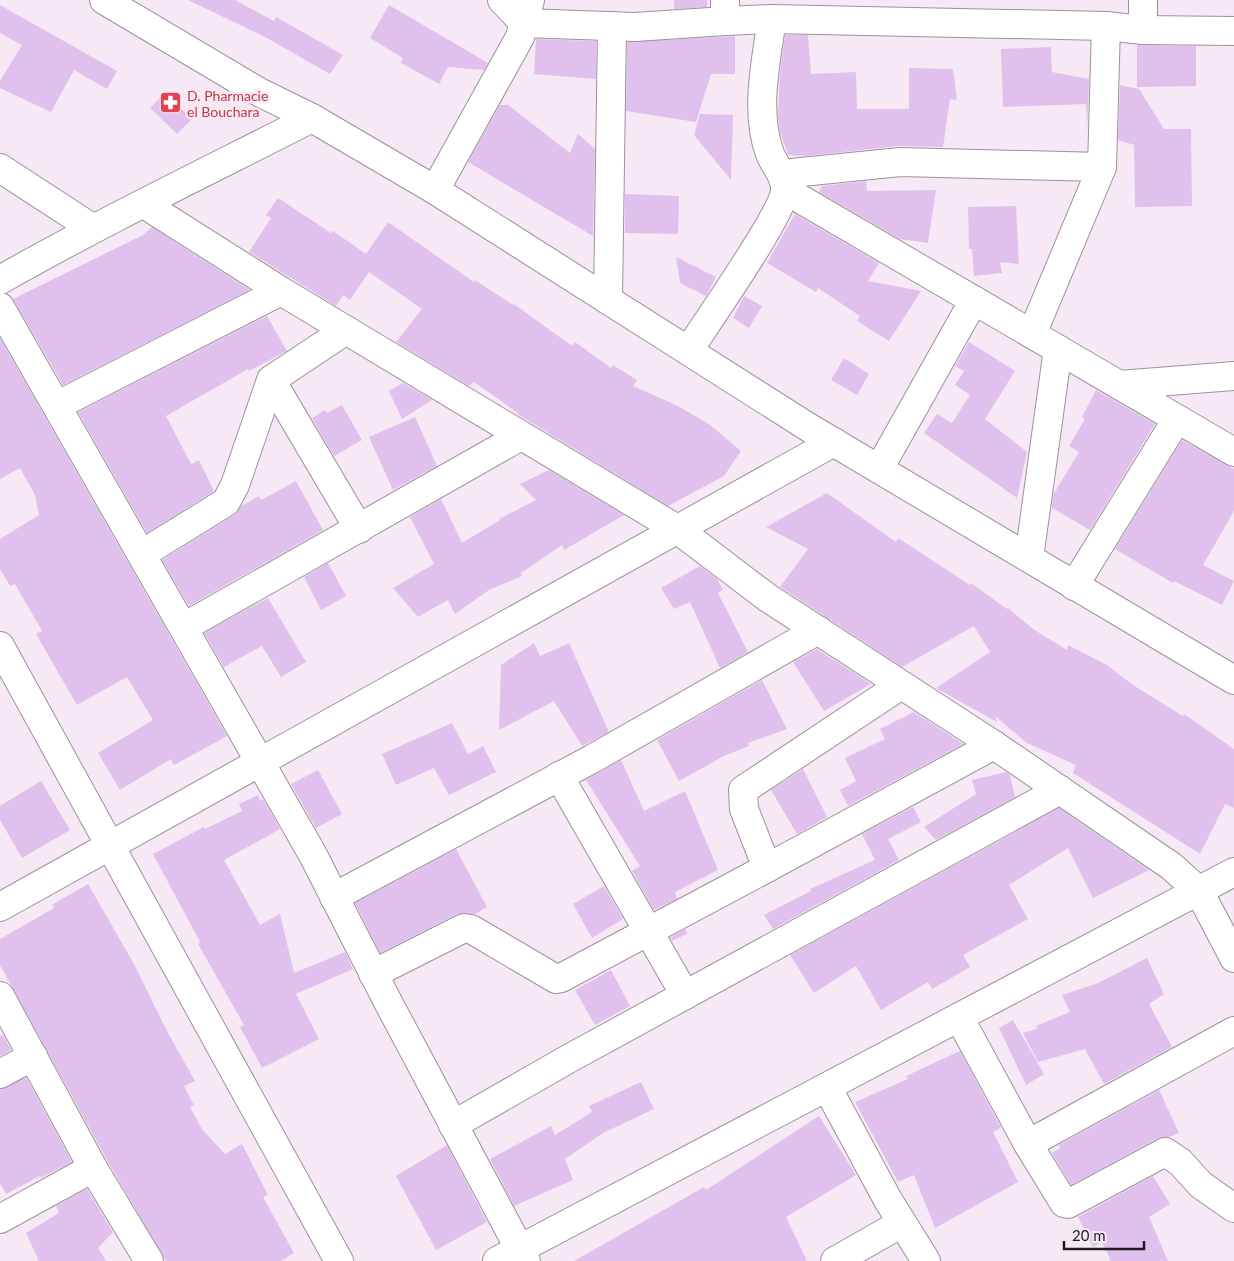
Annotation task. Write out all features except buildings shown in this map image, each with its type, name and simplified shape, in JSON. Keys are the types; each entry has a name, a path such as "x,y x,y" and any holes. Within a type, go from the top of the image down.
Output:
{"street":[{"path":"104,0 259,92 312,118 435,190 834,442 1234,680"},
{"path":"502,0 527,12 612,26 725,11 772,20 1106,26 1143,30 1234,31"},
{"path":"1143,0 1143,30"},
{"path":"435,190 520,37 527,12"},
{"path":"772,20 764,74 763,103 769,152 784,182 974,300 1234,452"},
{"path":"608,300 612,26"},
{"path":"1032,334 1102,167 1106,26"},
{"path":"0,280 92,228 144,204 312,118"},
{"path":"784,182 900,162 1102,167"},
{"path":"0,168 92,228"},
{"path":"688,351 774,218 784,182"},
{"path":"144,204 281,291 677,529 768,598 994,745 1171,866 1199,891 1234,958"},
{"path":"58,405 281,291"},
{"path":"879,469 974,300"},
{"path":"0,307 261,761 454,1125 514,1257 827,1087 1234,872"},
{"path":"142,554 226,502 235,485 271,380 346,330"},
{"path":"1029,558 1058,350"},
{"path":"1119,385 1234,376"},
{"path":"271,380 359,529"},
{"path":"1074,586 1176,419"},
{"path":"184,627 521,436"},
{"path":"0,907 834,442"},
{"path":"334,897 559,776 818,630"},
{"path":"0,646 108,846 339,1261"},
{"path":"767,868 744,809 743,790 901,685"},
{"path":"373,974 464,928 471,929 556,979 767,868 994,745"},
{"path":"559,776 685,995"},
{"path":"454,1125 570,1058 1060,790"},
{"path":"0,996 93,1168 149,1261"},
{"path":"959,1017 1028,1144 1064,1203 1068,1204 1165,1152 1180,1162 1201,1185 1234,1208"},
{"path":"1028,1144 1234,1031"},
{"path":"0,1074 32,1056"},
{"path":"827,1087 902,1223 926,1261"},
{"path":"0,1219 93,1168"},
{"path":"835,1261 902,1223"}],"place":[{"name":"D. Pharmacie el Bouchara","path":"171,103"}]}
